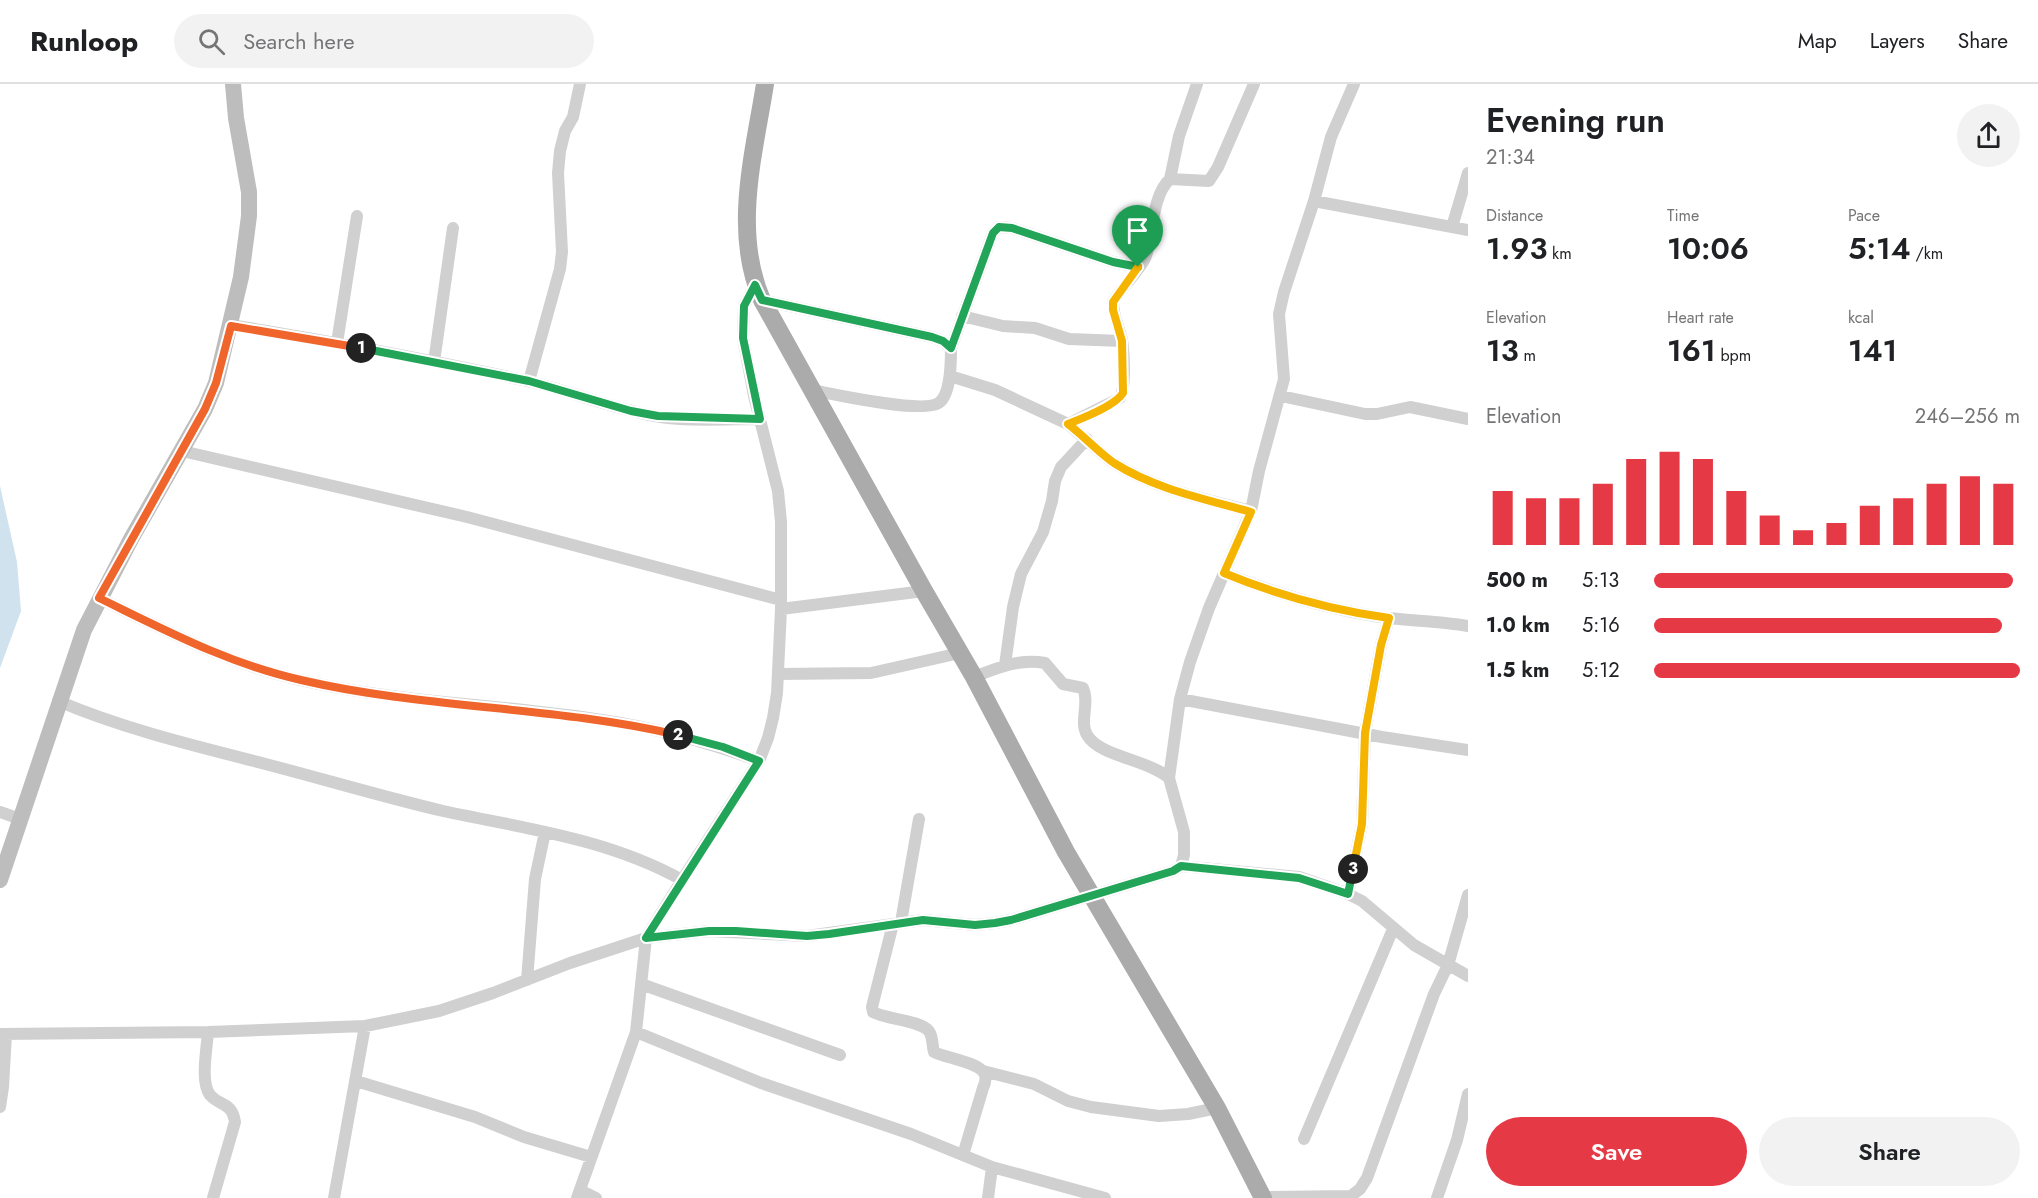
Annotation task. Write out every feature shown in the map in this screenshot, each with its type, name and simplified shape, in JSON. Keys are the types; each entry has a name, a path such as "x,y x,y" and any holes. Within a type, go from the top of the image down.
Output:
{"main road":[{"path":"765,84 747,210 747,236 758,292 974,677 1066,852 1217,1108 1262,1197"}],"street":[{"path":"0,880 58,701 84,630 99,598 205,409 216,383 241,277 249,216 249,192 236,118 233,84"},
{"path":"529,381 560,269 562,252 558,195 559,162 565,131 573,117 580,84"},
{"path":"1068,424 1120,398 1124,385 1122,341 1113,302 1146,255 1159,197 1164,184 1170,179 1179,136 1197,84"},
{"path":"1170,179 1209,181 1218,167 1254,84"},
{"path":"1181,866 1184,855 1184,832 1169,778 1180,699 1190,662 1224,573 1251,512 1259,471 1284,379 1279,314 1284,292 1314,201 1331,137 1353,84"},
{"path":"1452,227 1468,173"},
{"path":"1314,201 1468,230"},
{"path":"337,343 357,216"},
{"path":"811,390 921,407 941,402 950,376 951,348 993,233 999,227 1012,228 1113,262 1138,267"},
{"path":"434,362 453,228"},
{"path":"596,1198 578,1194 636,1032 646,938 759,761 773,718 778,674 781,605 781,522 778,490 743,338 744,306 758,292 932,337 943,341 951,348"},
{"path":"962,316 1003,326 1035,327 1069,339 1122,341"},
{"path":"231,326 337,343 529,381 631,411 658,416 760,419"},
{"path":"950,376 995,390 1068,424 1101,454 1131,472 1183,492 1251,512"},
{"path":"1281,396 1365,414 1377,414 1410,407 1468,419"},
{"path":"1005,665 1013,607 1021,574 1043,532 1055,481 1061,467 1087,439"},
{"path":"182,451 426,507 781,605 924,591"},
{"path":"1224,573 1264,589 1295,598 1389,618 1468,626"},
{"path":"99,598 217,654 255,668 300,680 344,689 474,706 600,719 723,747 759,761"},
{"path":"1348,894 1362,824 1365,733 1381,645 1389,618"},
{"path":"778,674 871,673 960,653"},
{"path":"974,677 1005,665 1045,663 1063,684 1083,688 1086,699 1084,725 1091,740 1107,751 1152,766 1169,778"},
{"path":"1180,699 1468,750"},
{"path":"58,701 119,725 183,744 404,801 545,832 635,856 682,880"},
{"path":"0,812 20,819"},
{"path":"919,819 897,923 873,1003 873,1012 882,1017 923,1025 930,1031 934,1052 977,1066 984,1071 1034,1084 1068,1101 1090,1107 1159,1116 1188,1114 1217,1108"},
{"path":"527,980 535,879 545,832"},
{"path":"0,1107 3,1087 3,1034 208,1032 365,1026 439,1011 646,938 709,931 807,936 923,920 975,925 995,923 1094,896 1173,871 1181,866 1299,878 1348,894 1362,901 1414,945 1468,976"},
{"path":"1262,1197 1353,1197 1360,1189 1367,1178 1434,994 1448,965 1468,895"},
{"path":"1304,1139 1393,929"},
{"path":"641,984 840,1054"},
{"path":"334,1198 365,1026"},
{"path":"208,1032 206,1087 210,1095 228,1106 233,1113 234,1122 213,1198"},
{"path":"636,1032 761,1083 911,1134 992,1167 1105,1198"},
{"path":"963,1155 984,1089 986,1077 984,1071"},
{"path":"356,1081 475,1117 524,1137 591,1157"},
{"path":"1437,1198 1468,1094"},
{"path":"988,1198 992,1167"}],"water":[{"path":"0,486 17,562 21,611 0,668"}],"route":[{"path":"999,227 1012,228 1113,262 1138,267 1113,302 1122,341 1123,393 1112,403 1068,424 1101,454 1131,472 1207,500 1251,512 1224,573 1264,589 1295,598 1389,618 1381,645 1365,733 1362,824 1348,894 1299,878 1181,866 1173,871 1094,896 995,923 975,925 923,920 807,936 709,931 646,938 759,761 723,747 682,736 600,719 474,706 344,689 300,680 255,668 217,654 99,598 205,409 216,383 231,326 310,338 529,381 631,411 658,416 760,419 743,338 742,319 748,295 755,285 762,300 932,337 947,343 951,348 993,233 999,227"}]}
